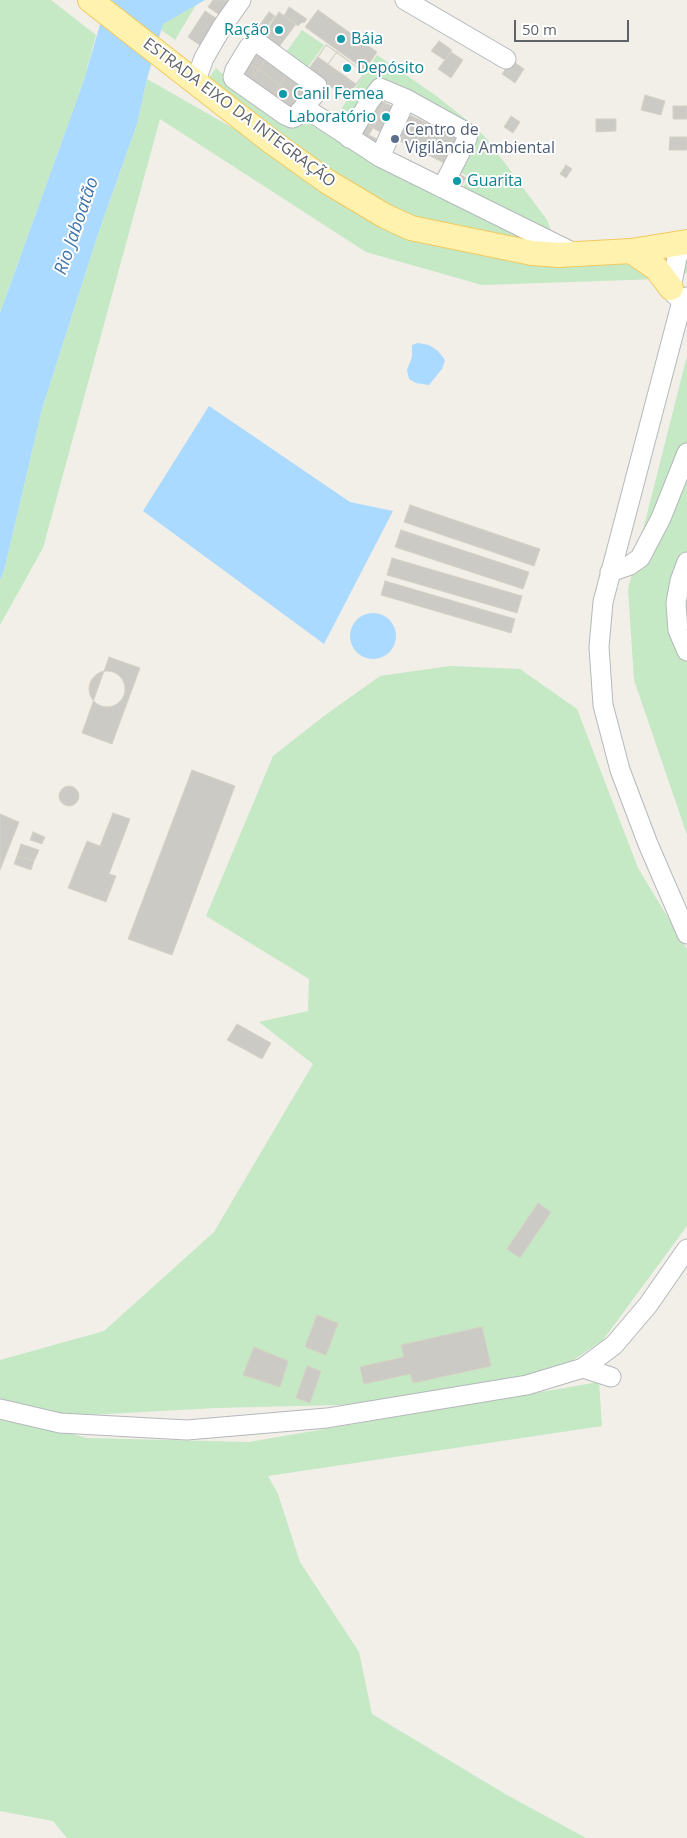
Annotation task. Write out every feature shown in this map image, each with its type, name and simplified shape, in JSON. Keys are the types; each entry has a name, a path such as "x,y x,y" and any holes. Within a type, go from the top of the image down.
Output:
{"main road":[{"name":"ESTRADA EIXO DA INTEGRAÇÃO","path":"90,0 188,78 328,182 385,216 411,228 532,253 576,254 632,251 685,243"},
{"path":"632,251 656,268 680,297"}],"street":[{"path":"188,78 204,58 241,0"},
{"path":"405,0 506,59"},
{"path":"349,138 369,102 380,88 406,99 468,134 442,188"},
{"path":"380,157 406,99"},
{"path":"305,108 380,157 576,254"},
{"path":"685,243 677,258 680,297 603,602 599,647 603,705 624,780 648,844 687,934"},
{"path":"610,572 630,565 640,558 665,510 687,453"},
{"path":"687,562 680,581 676,603 678,630 687,652"},
{"path":"0,1409 60,1423 187,1430 327,1418 527,1385 582,1368 614,1345 648,1305 687,1250"},
{"path":"582,1368 611,1377"}],"green space":[{"path":"0,0 51,0 96,35 84,80 0,313"},
{"path":"120,0 199,0 175,40"},
{"path":"302,30 324,45 306,70 284,55"},
{"path":"377,55 435,95 473,125 487,139 547,220 552,233 461,191 469,177 456,170 473,139 379,83 352,130 337,119 338,114"},
{"path":"216,68 229,80 300,118 369,160 541,240 496,236 421,220 362,192 205,83"},
{"path":"147,79 359,200 506,248 687,242 687,273 659,279 482,285 366,252 160,119 43,548 0,625 0,580 4,571 42,409 99,231 137,124"},
{"path":"687,356 687,835 634,680 628,589"},
{"path":"450,666 520,669 577,709 638,868 687,949 687,1226 603,1340 544,1380 341,1405 28,1416 0,1404 0,1360 104,1331 214,1232 313,1064 259,1022 308,1011 309,979 206,916 273,756 380,676"},
{"path":"599,1382 602,1426 268,1476 278,1494 300,1562 359,1652 372,1714 507,1795 586,1838 67,1838 53,1821 0,1811 0,1415 87,1438 249,1442"}],"water":[{"name":"Rio Jaboatão","path":"107,0 205,0 163,24 147,79 137,124 99,231 42,409 4,571 0,580 0,313 84,80"},
{"path":"418,343 429,345 438,351 445,360 442,369 429,385 416,383 409,379 407,370 412,357 412,345"},
{"path":"209,406 350,502 393,511 324,644 143,511"},
{"path":"378,613 382,614 392,623 395,627 395,645 386,655 378,659 368,659 360,655 351,645 350,631 354,623 364,614"}],"building":[{"path":"213,0 231,0 221,16 208,7"},
{"path":"289,7 307,19 304,23 302,22 298,26 284,16"},
{"name":"Báia","path":"318,10 377,52 365,70 305,27"},
{"path":"205,11 219,20 201,46 188,37"},
{"path":"269,12 275,16 261,34 256,30"},
{"name":"Ração","path":"279,12 296,24 279,47 263,35"},
{"path":"439,41 452,50 445,60 431,51"},
{"path":"326,45 337,52 328,64 318,57"},
{"path":"326,45 365,73 346,98 308,70"},
{"path":"253,51 266,59 259,69 246,61"},
{"name":"Depósito","path":"337,52 365,73 356,84 328,64"},
{"path":"451,52 463,60 451,78 438,69"},
{"path":"267,57 287,74 280,85 259,69"},
{"path":"511,60 524,69 515,83 502,74"},
{"path":"246,61 259,69 250,82 237,73"},
{"path":"259,69 280,85 270,99 250,82"},
{"path":"287,74 308,89 300,99 280,85"},
{"name":"Canil Femea","path":"280,85 300,99 292,111 270,99"},
{"path":"645,95 665,101 661,115 641,110"},
{"path":"374,98 385,103 381,112 370,107"},
{"name":"Laboratório","path":"385,103 398,109 386,135 373,128"},
{"path":"673,106 687,106 687,119 673,119"},
{"path":"370,107 381,112 376,121 365,116"},
{"path":"404,112 458,139 446,164 392,137"},
{"path":"365,116 376,121 373,128 362,122"},
{"path":"511,116 520,122 513,133 504,127"},
{"path":"596,119 616,119 616,131 596,132"},
{"path":"362,122 373,128 367,138 356,133"},
{"path":"369,135 383,142 381,146 367,138"},
{"path":"670,137 687,137 687,150 669,150"},
{"path":"566,165 572,169 566,178 560,174"},
{"name":"Guarita","path":"456,172 466,178 459,190 449,184"},
{"path":"410,505 540,549 534,566 404,522"},
{"path":"401,530 529,572 523,589 395,547"},
{"path":"392,558 522,596 517,613 387,575"},
{"path":"385,581 515,619 511,633 381,595"},
{"path":"109,657 140,668 112,744 82,733"},
{"path":"107,671 119,677 125,689 119,701 107,707 95,701 89,689 95,677"},
{"path":"192,770 235,786 172,955 128,939"},
{"path":"69,786 76,789 79,796 76,803 69,806 62,803 59,796 62,789"},
{"path":"113,813 130,819 109,874 116,876 106,902 68,888 87,841 100,846"},
{"path":"0,814 19,822 0,870"},
{"path":"33,832 45,837 42,844 30,840"},
{"path":"21,844 39,850 34,861 17,856"},
{"path":"17,856 34,861 31,870 14,864"},
{"path":"237,1024 271,1043 262,1059 227,1040"},
{"path":"538,1203 551,1212 520,1258 507,1249"},
{"path":"317,1315 338,1323 326,1355 305,1347"},
{"path":"482,1327 491,1366 413,1383 410,1374 364,1384 360,1367 404,1357 401,1345"},
{"path":"254,1347 288,1361 280,1387 243,1375"},
{"path":"307,1366 321,1371 310,1403 296,1398"}],"place":[{"name":"Ração","path":"279,30"},
{"name":"Báia","path":"341,39"},
{"name":"Depósito","path":"347,68"},
{"name":"Canil Femea","path":"283,94"},
{"name":"Laboratório","path":"386,117"},
{"name":"Centro de Vigilância Ambiental","path":"395,139"},
{"name":"Guarita","path":"457,181"}]}
